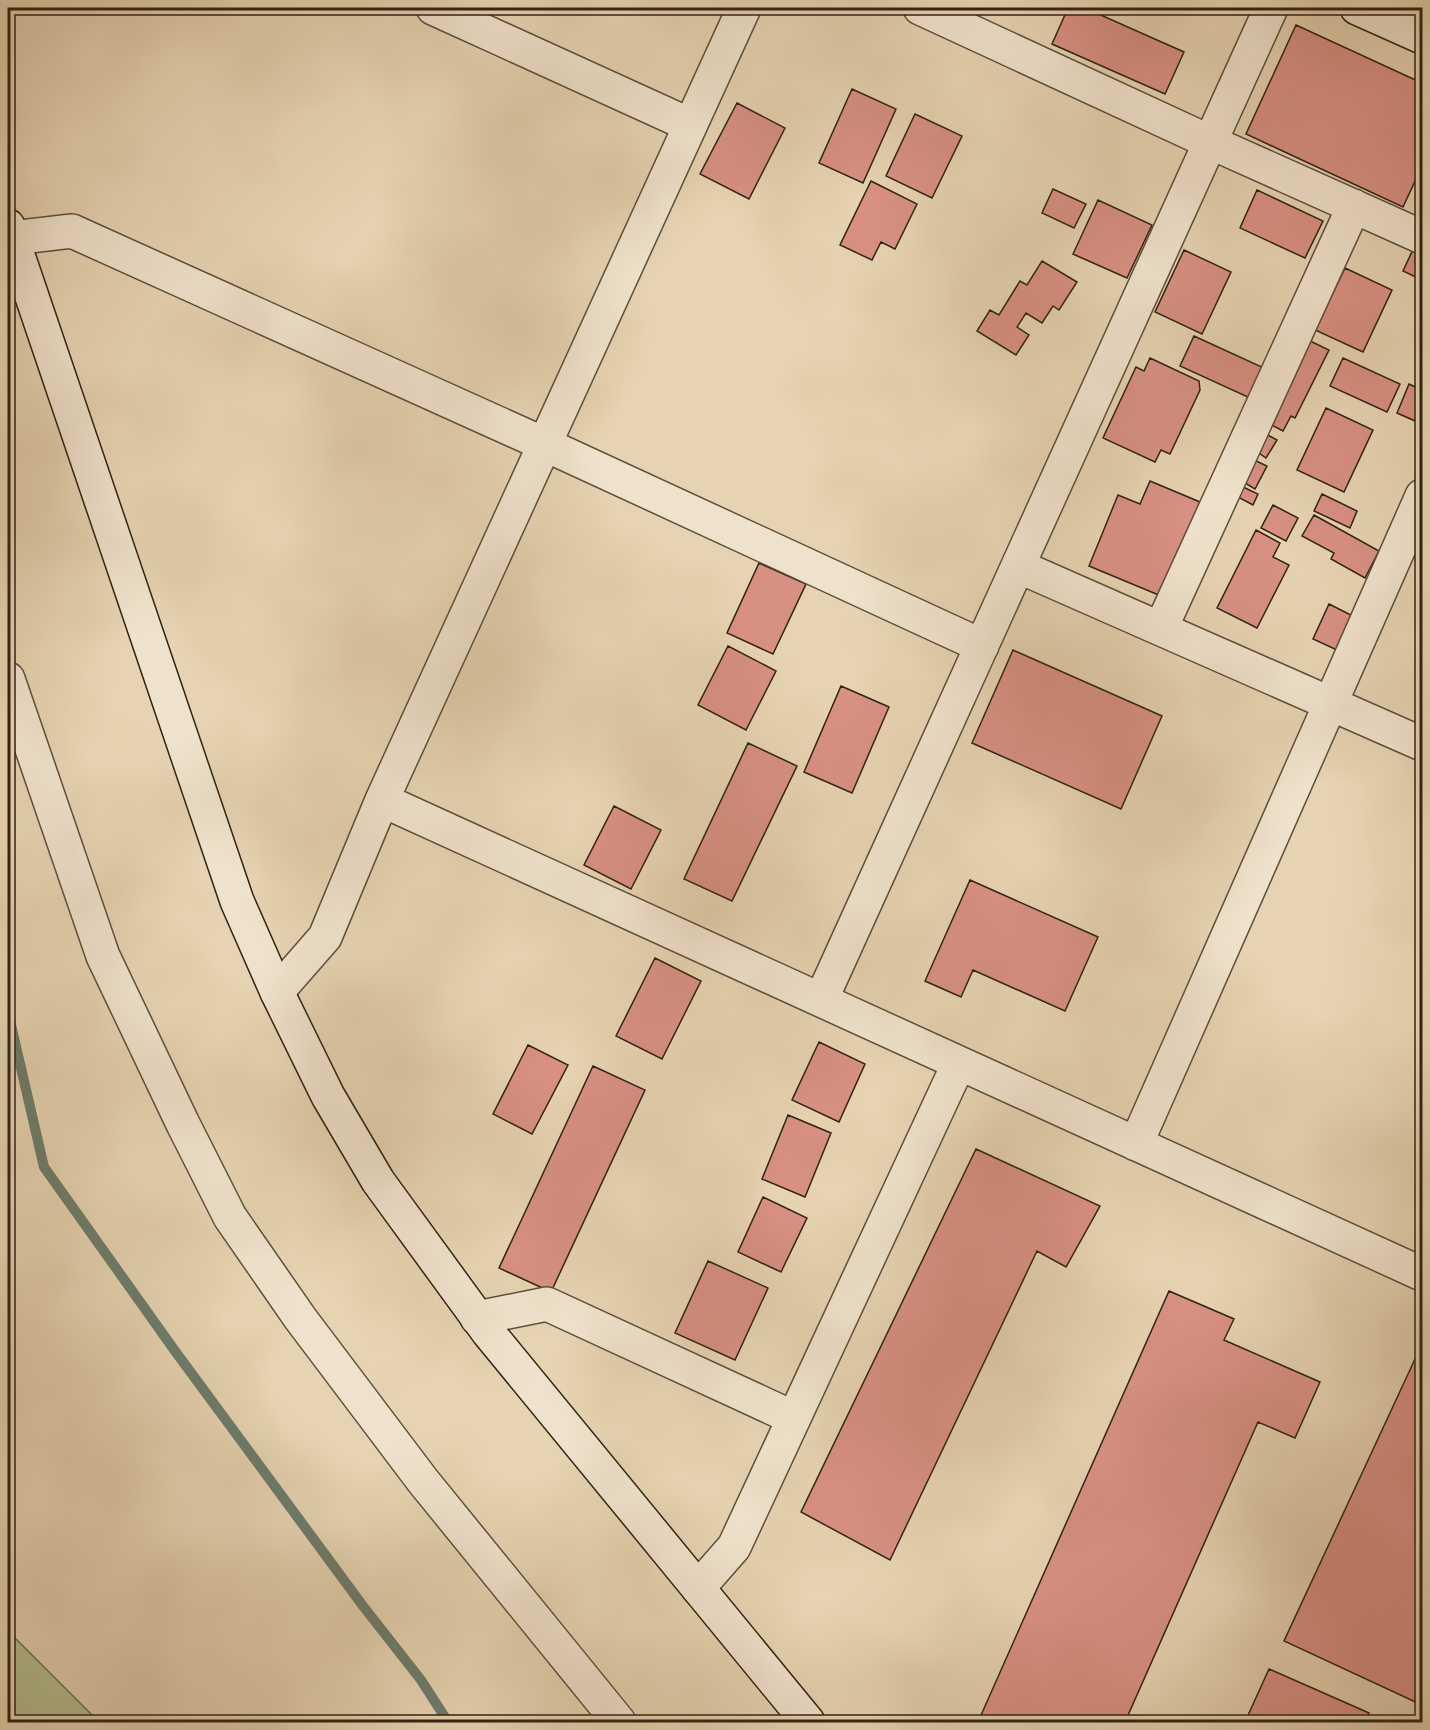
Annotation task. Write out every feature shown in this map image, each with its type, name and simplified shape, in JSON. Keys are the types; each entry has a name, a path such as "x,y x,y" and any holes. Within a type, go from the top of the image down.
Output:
{"street":[{"path":"433,8 690,125"},
{"path":"277,992 325,937 382,800 744,8"},
{"path":"920,8 1422,237"},
{"path":"821,1000 1271,8"},
{"path":"1357,8 1422,37"},
{"path":"1161,628 1354,206"},
{"path":"808,1722 477,1317 378,1181 328,1096 277,992 237,902 10,232 72,231 544,444 982,646"},
{"path":"1136,1144 1422,496"},
{"path":"1018,566 1422,744"},
{"path":"8,679 103,956 183,1125 231,1217 300,1318 423,1481 619,1722"},
{"path":"382,800 1422,1274"},
{"path":"698,1588 734,1547 959,1064"},
{"path":"477,1317 547,1304 794,1418"}],"green space":[{"path":"8,1631 99,1722 8,1722"}],"building":[{"path":"1068,8 1085,8 1184,52 1165,94 1052,44"},
{"path":"1296,25 1422,83 1422,166 1403,207 1246,134"},
{"path":"852,89 896,109 863,183 819,163"},
{"path":"737,103 785,128 749,199 700,174"},
{"path":"915,114 962,136 932,198 886,176"},
{"path":"871,181 917,204 895,249 881,242 872,260 840,245"},
{"path":"1053,189 1086,204 1074,228 1042,213"},
{"path":"1257,190 1323,221 1305,258 1240,228"},
{"path":"1098,200 1152,225 1127,278 1073,254"},
{"path":"1416,243 1422,246 1422,280 1403,271"},
{"path":"1184,250 1231,272 1202,334 1155,312"},
{"path":"1042,261 1077,282 1059,310 1053,306 1042,323 1026,313 1017,327 1029,335 1016,355 977,331 990,310 999,315 1020,281 1027,285"},
{"path":"1345,268 1392,290 1363,352 1315,330"},
{"path":"1194,336 1264,368 1250,398 1180,366"},
{"path":"1308,340 1329,350 1295,418 1291,416 1283,431 1266,422"},
{"path":"1150,358 1199,381 1200,390 1170,454 1161,450 1155,462 1103,438 1136,367 1144,371"},
{"path":"1343,358 1400,384 1387,412 1330,386"},
{"path":"1409,384 1422,390 1422,424 1397,413"},
{"path":"1326,408 1373,430 1344,492 1297,470"},
{"path":"1266,434 1277,440 1266,458 1256,451"},
{"path":"1254,460 1267,466 1255,489 1243,482"},
{"path":"1150,481 1200,502 1161,596 1089,566 1118,495 1140,504"},
{"path":"1241,486 1258,494 1253,505 1236,496"},
{"path":"1322,494 1357,511 1350,528 1314,511"},
{"path":"1273,505 1298,518 1286,541 1261,528"},
{"path":"1314,515 1379,551 1365,578 1331,559 1334,553 1302,536"},
{"path":"1256,530 1280,543 1273,557 1289,565 1257,628 1217,608"},
{"path":"759,563 806,584 773,654 727,633"},
{"path":"1329,604 1355,617 1339,651 1313,639"},
{"path":"728,646 776,671 746,730 698,705"},
{"path":"1013,650 1162,716 1121,809 972,743"},
{"path":"841,686 889,707 852,793 804,772"},
{"path":"748,743 797,766 732,901 684,879"},
{"path":"614,806 661,830 631,889 584,865"},
{"path":"970,880 1098,937 1065,1011 973,970 961,997 925,981"},
{"path":"655,958 701,981 662,1059 616,1036"},
{"path":"819,1042 865,1064 839,1122 792,1100"},
{"path":"528,1045 568,1065 532,1134 493,1114"},
{"path":"593,1066 645,1090 551,1292 499,1268"},
{"path":"788,1115 831,1133 805,1197 762,1179"},
{"path":"976,1149 1100,1206 1066,1267 1037,1251 890,1560 801,1512"},
{"path":"763,1197 807,1218 781,1272 738,1252"},
{"path":"708,1261 768,1288 735,1360 675,1333"},
{"path":"1169,1291 1234,1319 1224,1340 1320,1382 1295,1438 1258,1422 1125,1722 978,1722"},
{"path":"1422,1344 1422,1705 1284,1641"},
{"path":"1269,1669 1369,1713 1365,1722 1245,1722"}],"waterway":[{"path":"8,1012 44,1167 175,1351 363,1606 421,1680 448,1722"}]}
